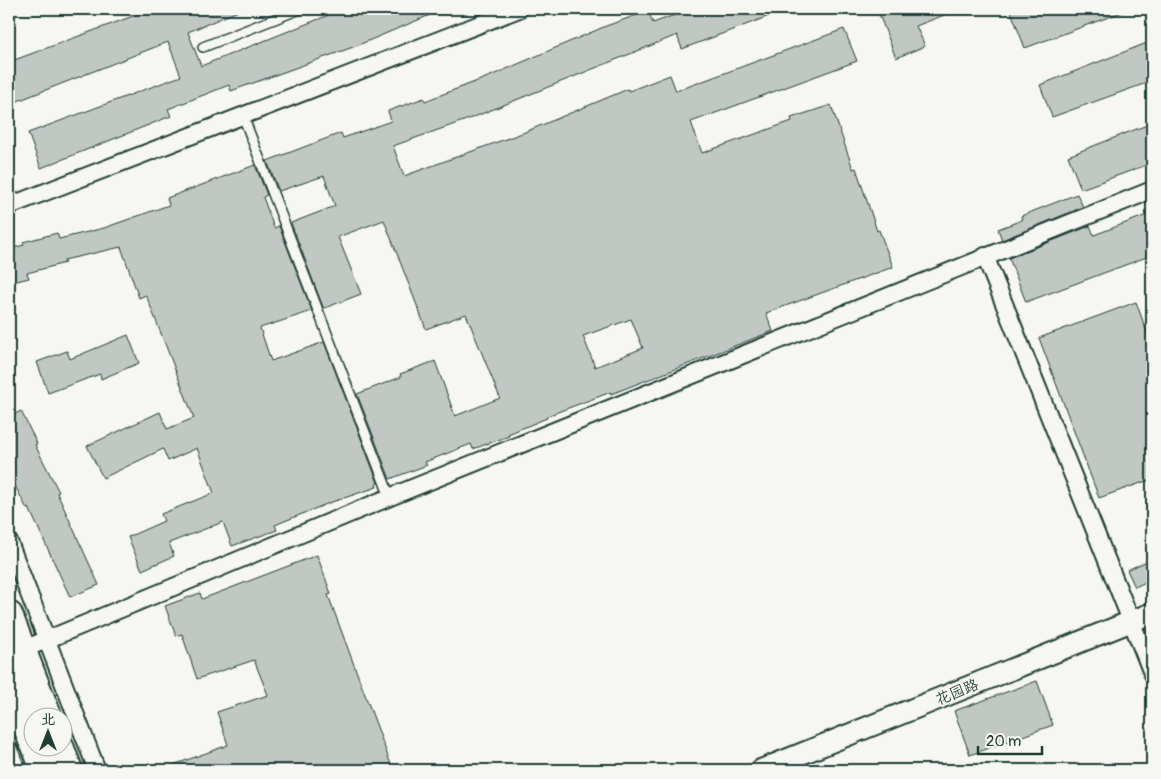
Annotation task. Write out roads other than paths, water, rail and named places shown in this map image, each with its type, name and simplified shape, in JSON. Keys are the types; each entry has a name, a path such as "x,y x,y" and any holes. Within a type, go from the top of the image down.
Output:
{"main road":[{"path":"9,615 44,706"},
{"path":"9,680 22,714"},
{"path":"39,756 44,770"},
{"path":"64,756 69,770"}],"street":[{"path":"9,206 518,9"},
{"path":"22,650 390,497 1152,190"},
{"path":"985,256 1152,673"},
{"path":"9,542 97,770"},
{"name":"花园路","path":"761,770 1152,613"},
{"path":"9,750 17,770"}],"lane":[{"path":"203,47 300,9"},
{"path":"243,116 390,497"}]}
